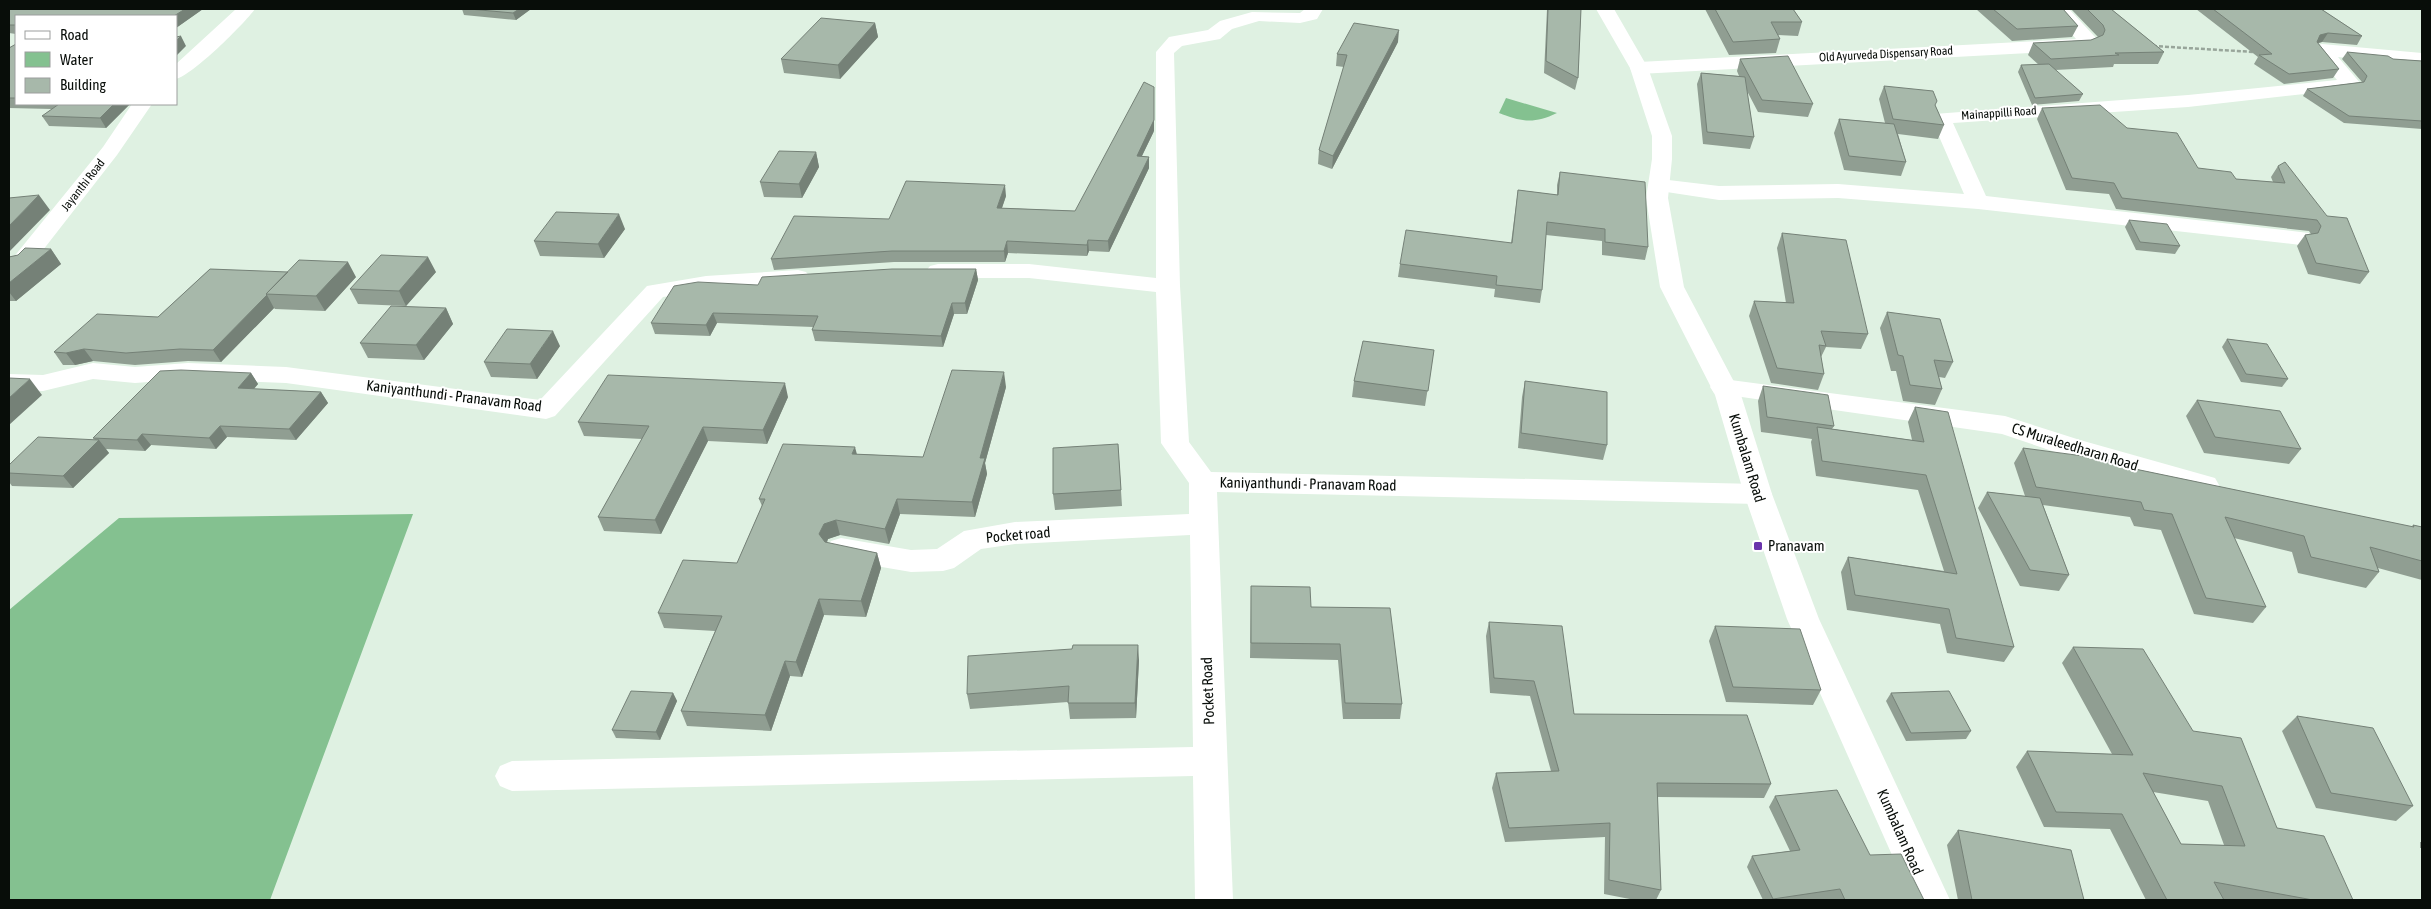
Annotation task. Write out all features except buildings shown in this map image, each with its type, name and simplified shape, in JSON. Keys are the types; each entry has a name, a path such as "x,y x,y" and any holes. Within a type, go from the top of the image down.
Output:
{"street":[{"path":"178,72 192,61 246,9"},
{"name":"Kaniyanthundi - Pranavam Road","path":"1314,9 1311,15 1300,18 1258,16 1226,25 1214,35 1176,41 1165,52 1168,286 1175,444 1203,482 1758,494"},
{"name":"Kumbalam Road","path":"1605,9 1639,68 1662,136 1660,185 1657,198 1672,288 1723,387 1758,494 1803,619 1931,900"},
{"name":"Old Ayurveda Dispensary Road","path":"1639,68 2085,44 2089,42 2060,9"},
{"name":"Mainappilli Road","path":"1978,202 1941,118 2188,101 2351,84 2322,50 2422,59"},
{"name":"Jayanthi Road","path":"21,263 110,151 141,105"},
{"path":"1660,185 1719,193 1838,191 1978,202 2301,238"},
{"path":"913,271 1029,271 1168,286"},
{"name":"Kaniyanthundi - Pranavam Road","path":"9,382 43,383 93,371 136,375 188,371 286,375 546,410 655,291 706,283 825,275"},
{"name":"CS Muraleedharan Road","path":"1723,387 2005,425 2183,480 2231,490"},
{"name":"Pocket Road","path":"1203,482 1214,900"},
{"name":"Pocket road","path":"840,548 911,561 943,560 974,539 1015,533 1204,524"},
{"path":"512,776 1210,761"}],"path":[{"path":"2148,45 2258,52"},
{"path":"2422,842 2422,851"}],"water":[{"path":"1506,98 1557,113 1541,119 1521,120 1499,113"},
{"path":"413,514 270,900 9,900 9,610 119,518"}],"place":[{"name":"Pranavam","path":"1758,546"}]}
